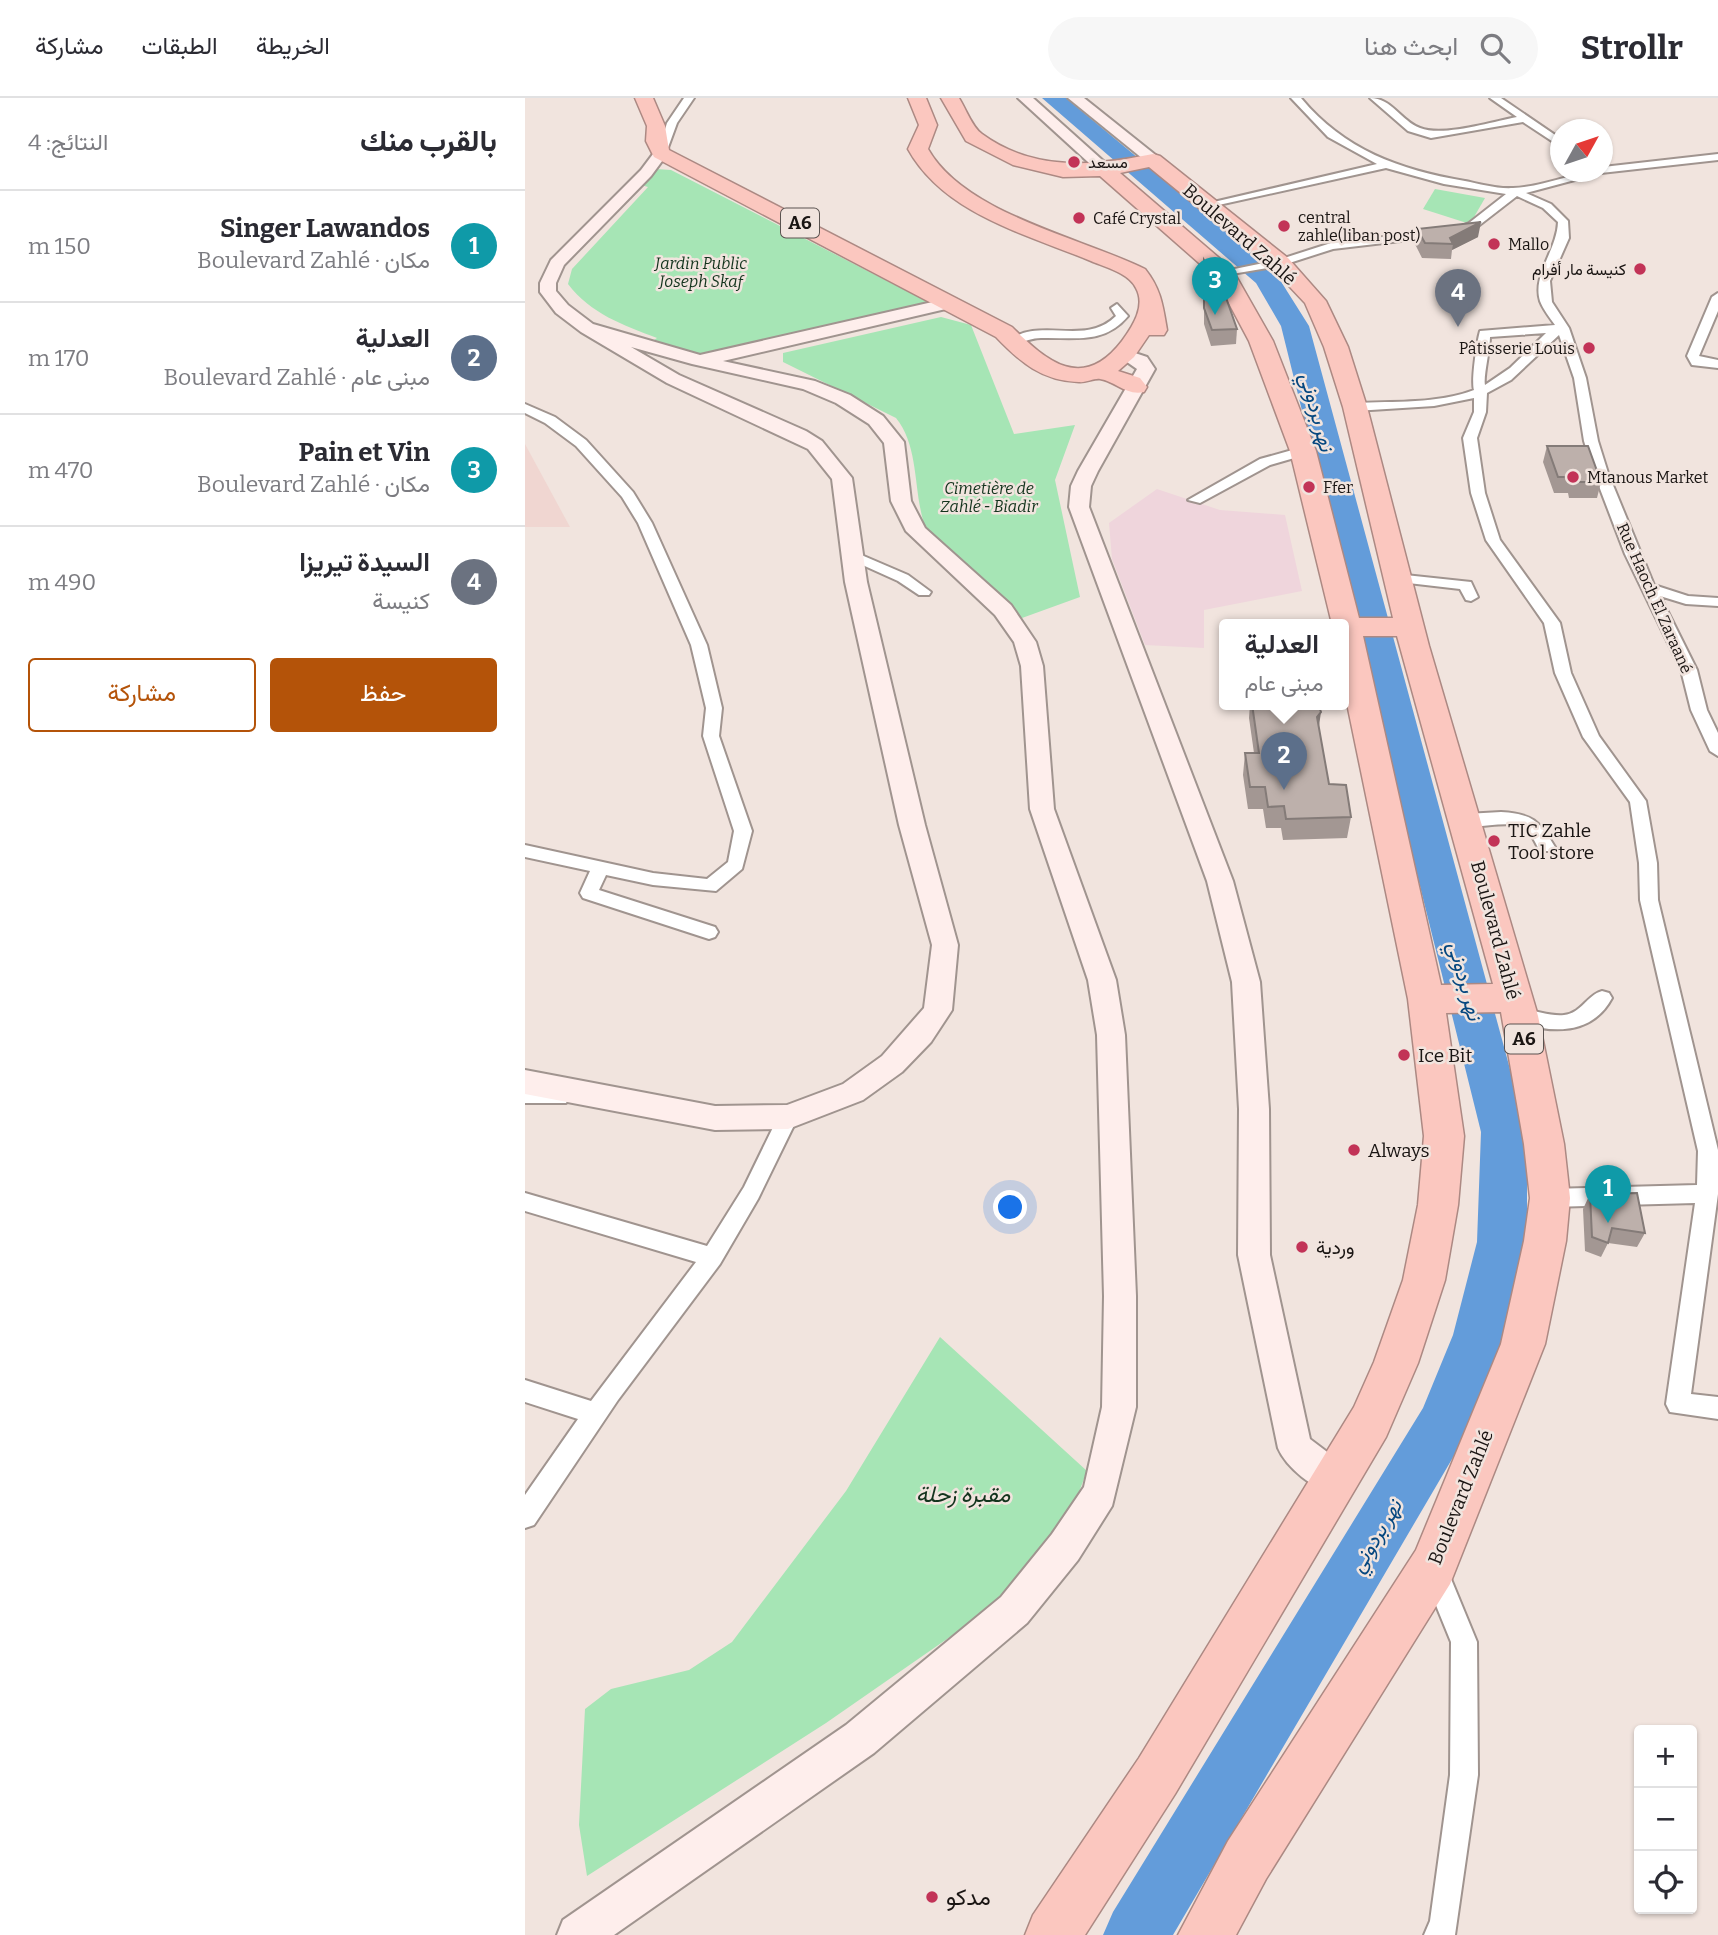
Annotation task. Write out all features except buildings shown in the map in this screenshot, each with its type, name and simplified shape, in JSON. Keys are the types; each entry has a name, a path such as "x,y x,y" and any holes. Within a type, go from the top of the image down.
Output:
{"highway":[{"path":"644,98 656,126 656,141 661,153"},
{"path":"918,98 928,125 918,149 921,160 931,172 995,212 1137,274 1148,288 1153,305 1139,353"},
{"name":"A6","path":"950,98 973,137 1008,156 1063,171 1141,205"},
{"name":"A6","path":"661,153 1004,332 1045,368 1065,373 1098,371 1139,353"},
{"name":"A6","path":"1063,171 1110,169 1148,161"},
{"name":"Boulevard Zahlé","path":"1053,1935 1157,1776 1370,1422 1396,1363 1424,1280 1438,1205 1444,1136 1426,999 1402,898 1379,637 1397,578 1355,407 1326,320 1315,301 1277,264 1209,206 1148,161"},
{"name":"Boulevard Zahlé","path":"1110,169 1141,205 1231,273 1261,341 1379,637 1466,820 1517,1007 1544,1144 1550,1198 1545,1241 1523,1344 1433,1567 1247,1860 1206,1935"},
{"name":"A6","path":"988,325 1015,362 1039,379 1078,384 1124,382 1139,353"},
{"path":"1426,999 1517,1007"}],"street":[{"path":"525,1083 629,1100 715,1118 788,1117 853,1092 892,1064 921,1034 939,1010 945,945 912,825 852,555 842,478 815,445 656,369 587,328 554,301 548,292 551,273 565,253 646,173 661,153 672,123 689,98"},
{"name":"Boulevard Zahlé","path":"1025,98 1110,169"},
{"name":"Boulevard Zahlé","path":"1075,98 1148,161"},
{"path":"1296,98 1325,130 1383,166 1418,176 1515,191 1553,182"},
{"path":"1375,98 1412,129 1431,135 1525,119"},
{"path":"1495,98 1550,137"},
{"path":"1613,169 1718,158"},
{"path":"1209,206 1383,166"},
{"path":"1231,273 1277,264 1331,246 1464,229 1515,191"},
{"name":"Rue Haoch El Zaraané","path":"1515,191 1547,206 1563,221 1563,238 1547,273 1544,292 1563,328 1580,378 1599,466 1632,554 1689,670 1699,710 1718,751"},
{"path":"1718,297 1693,356 1696,362 1718,364"},
{"path":"656,369 690,358 749,354 950,303"},
{"path":"1014,341 1038,333 1092,337 1116,325 1122,316 1117,308"},
{"path":"587,328 690,358"},
{"path":"1355,407 1447,401 1481,392 1508,376 1541,339 1563,328"},
{"path":"1563,328 1484,334 1484,358 1477,379 1481,392 1480,412 1471,438 1472,459 1491,535 1552,623 1563,673 1591,737 1638,801 1648,863 1649,900 1708,1151 1707,1194 1678,1404 1718,1408"},
{"path":"1114,430 1139,414 1160,382 1160,366 1139,353"},
{"path":"578,1935 860,1739 1014,1610 1065,1547 1100,1493 1119,1407 1120,1296 1111,1035 1101,980 1042,809 1032,666 1025,642 1003,610 916,531 901,501 894,442 884,426 860,408 749,354"},
{"path":"690,358 695,379 756,416"},
{"path":"1124,382 1114,430 1081,486 1079,507 1220,881 1246,982 1254,1109 1254,1255 1295,1448 1335,1479"},
{"path":"525,408 550,420 581,443 628,495 645,523 699,645 714,708 711,736 743,831 736,865 710,886 653,879 525,851"},
{"path":"1195,500 1265,462 1303,451"},
{"path":"852,555 903,578 924,592"},
{"path":"1397,578 1467,585 1472,597"},
{"path":"1650,588 1686,600 1718,603"},
{"path":"1466,820 1504,818 1533,826 1546,847"},
{"path":"601,866 589,893 709,932"},
{"path":"1517,1007 1543,1024 1566,1024 1596,1007 1602,998"},
{"path":"525,1068 584,1092"},
{"path":"525,1095 629,1100"},
{"path":"527,1509 712,1257 751,1193 788,1117"},
{"path":"1550,1198 1707,1194"},
{"path":"525,1202 712,1257"},
{"path":"525,1391 595,1413"},
{"path":"1433,1567 1464,1642 1464,1775 1444,1927 1438,1935"}],"shaded area":[{"path":"525,444 570,527 525,527"},
{"path":"1157,489 1220,510 1285,515 1302,591 1204,610 1204,648 1145,645 1112,559 1109,523"}],"green space":[{"name":"Jardin Public Joseph Skaf","path":"656,169 671,170 928,302 927,308 716,359 651,342 657,338 597,311 568,284 572,269 648,187 641,185"},
{"path":"1435,189 1485,198 1470,224 1423,209"},
{"name":"Cimetière de Zahlé - Biadir","path":"941,317 971,325 1014,434 1075,425 1055,480 1080,597 1022,618 927,532 919,503 913,458 904,430 896,418 783,362 783,353"},
{"name":"مقبرة زحلة","path":"940,1337 1087,1471 1063,1534 1006,1598 826,1723 587,1876 579,1825 585,1709 611,1689 689,1670 732,1642 846,1491"}],"waterway":[{"name":"نهر بردوني","path":"1053,98 1266,278 1295,326 1504,1132 1502,1242 1479,1335 1443,1424 1136,1935"}],"place":[{"name":"مسعد","path":"1074,162"},
{"name":"Café Crystal","path":"1079,218"},
{"name":"central zahle(liban post)","path":"1284,226"},
{"name":"Mallo","path":"1494,244"},
{"name":"كنيسة مار أفرام","path":"1640,269"},
{"name":"Pain et Vin","path":"1215,315"},
{"name":"السيدة تيريزا","path":"1458,327"},
{"name":"Pâtisserie Louis","path":"1589,348"},
{"name":"Mtanous Market","path":"1573,477"},
{"name":"Ffer","path":"1309,487"},
{"name":"العدلية","path":"1284,790"},
{"name":"TIC Zahle Tool store","path":"1494,841"},
{"name":"Ice Bit","path":"1404,1055"},
{"name":"Always","path":"1354,1150"},
{"name":"Singer Lawandos","path":"1608,1223"},
{"name":"وردية","path":"1302,1247"},
{"name":"مدكو","path":"932,1897"}]}
